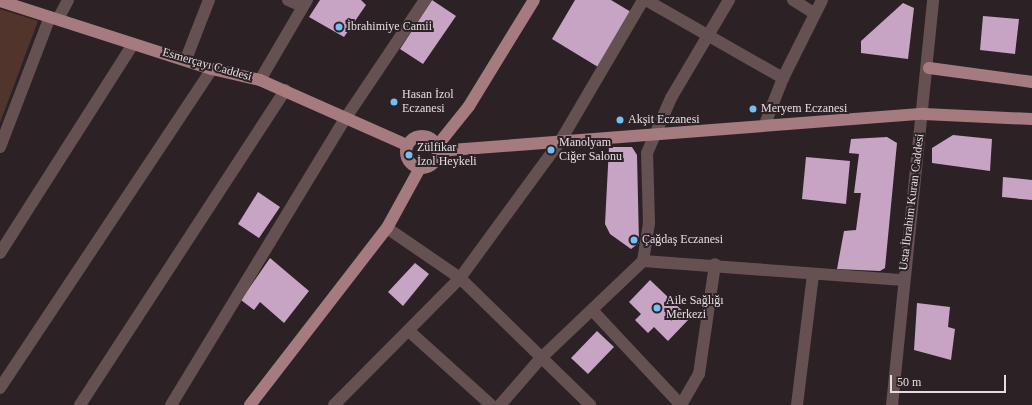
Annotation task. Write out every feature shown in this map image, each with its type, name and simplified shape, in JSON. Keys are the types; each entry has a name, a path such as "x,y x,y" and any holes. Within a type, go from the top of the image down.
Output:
{"main road":[{"path":"250,405 387,228 420,168 433,164 437,149 469,106 534,0"},
{"name":"Esmerçayı Caddesi","path":"0,1 15,3 54,18 133,44 186,59 212,69 260,80 347,116 407,145"},
{"path":"929,68 1032,82"},
{"path":"437,149 765,124 924,114 1032,119"},
{"path":"420,168 406,158 407,145 418,136 426,136 437,149"}],"street":[{"path":"0,147 54,18 68,0"},
{"path":"186,59 209,0"},
{"path":"260,80 305,3 288,0"},
{"path":"171,405 347,116 425,0"},
{"path":"334,405 410,332 460,278 561,140 643,0"},
{"path":"646,0 708,33 783,78"},
{"path":"500,405 540,359 643,261 649,223 647,153 654,132 708,33 730,0"},
{"path":"792,0 814,13"},
{"path":"765,124 783,78 814,13 822,0"},
{"name":"Usta İbrahim Kuran Caddesi","path":"892,405 903,280 929,68 933,0"},
{"path":"0,253 133,44"},
{"path":"0,388 212,69"},
{"path":"80,405 285,90"},
{"path":"387,228 460,278 540,359 590,405"},
{"path":"643,261 715,264 813,274 903,280"},
{"path":"592,310 681,405 699,374 715,264"},
{"path":"798,405 813,274"},
{"path":"410,332 491,405"}],"shaded area":[{"path":"0,9 38,21 0,123"}],"building":[{"name":"İbrahimiye Camii","path":"320,0 361,0 366,5 344,37 309,17"},
{"path":"432,0 456,16 423,64 400,49"},
{"path":"575,0 611,0 631,12 598,67 552,39"},
{"path":"903,3 914,8 908,59 861,53 861,41"},
{"path":"983,16 1019,19 1015,54 980,50"},
{"path":"953,135 992,139 990,171 932,163 932,148"},
{"path":"887,137 897,143 885,268 880,271 837,269 844,231 856,230 861,193 854,193 859,154 849,153 851,139"},
{"path":"609,147 632,147 637,155 639,243 631,249 610,234 605,224"},
{"path":"806,157 850,161 846,204 802,199"},
{"path":"1003,177 1032,180 1032,200 1002,197"},
{"path":"258,192 280,207 259,238 238,224"},
{"path":"270,258 309,291 284,323 260,302 254,310 241,300"},
{"path":"415,263 429,274 403,306 388,292"},
{"name":"Aile Sağlığı Merkezi","path":"650,280 690,318 668,341 654,327 648,333 635,320 641,314 629,302"},
{"path":"917,303 950,307 948,327 955,329 951,360 914,350"},
{"path":"597,331 614,347 588,374 571,358"}],"place":[{"name":"İbrahimiye Camii","path":"339,27"},
{"name":"Hasan İzol Eczanesi","path":"394,102"},
{"name":"Meryem Eczanesi","path":"753,109"},
{"name":"Akşit Eczanesi","path":"620,120"},
{"name":"Manolyam Ciğer Salonu","path":"551,150"},
{"name":"Zülfikar İzol Heykeli","path":"409,155"},
{"name":"Çağdaş Eczanesi","path":"634,240"},
{"name":"Aile Sağlığı Merkezi","path":"657,308"}]}
